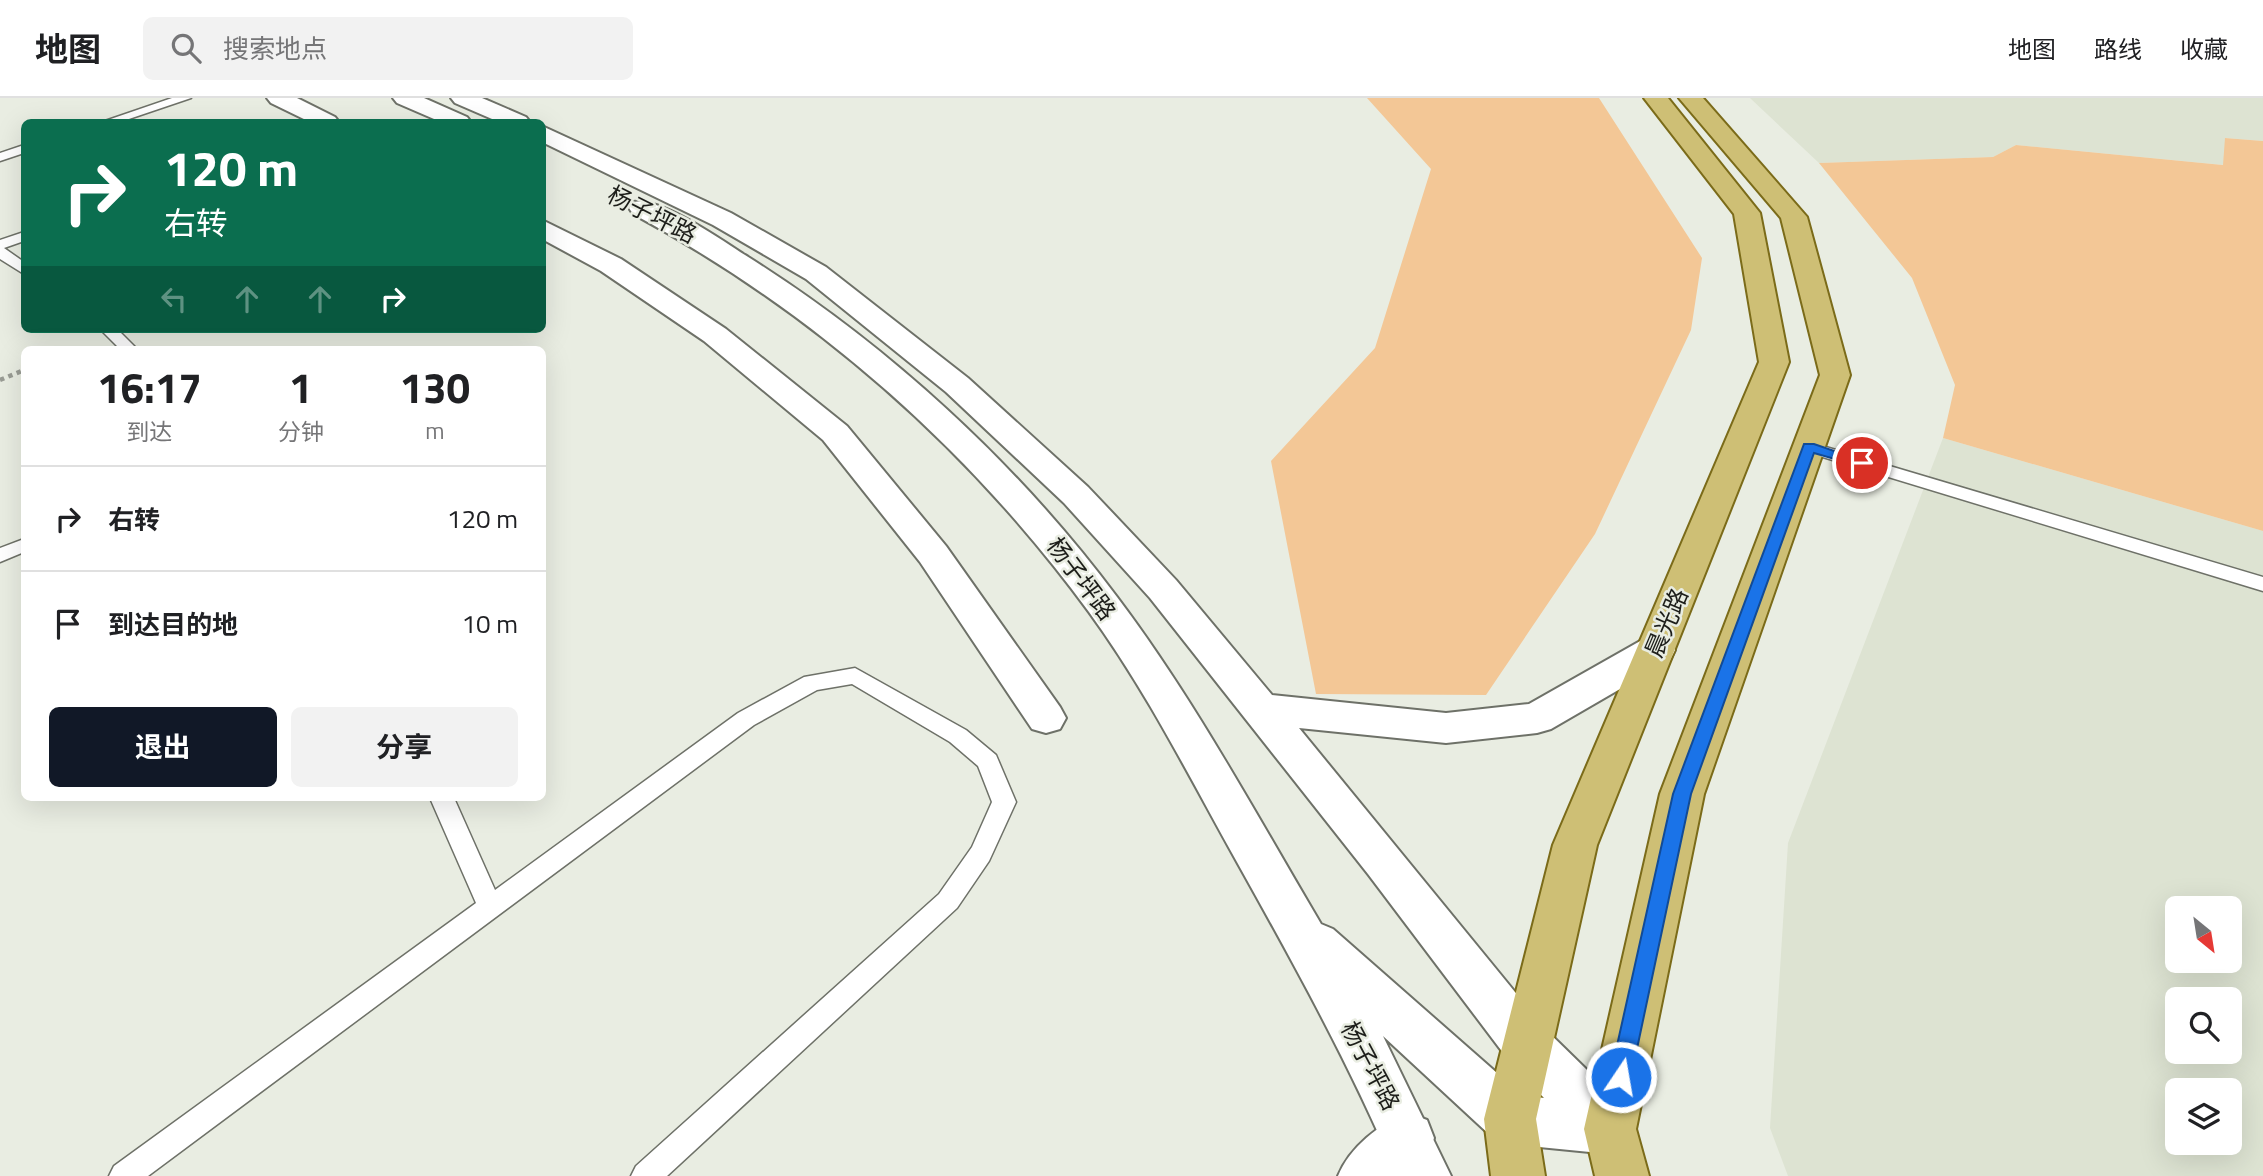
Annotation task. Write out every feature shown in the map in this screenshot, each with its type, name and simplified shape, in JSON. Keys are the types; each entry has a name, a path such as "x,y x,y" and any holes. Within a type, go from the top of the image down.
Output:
{"main road":[{"path":"279,98 321,119"},
{"path":"405,98 451,119"},
{"path":"463,98 511,119"},
{"name":"晨光路","path":"1517,1176 1510,1119 1575,845 1774,362 1747,213 1656,98"},
{"path":"1622,1176 1610,1129 1682,794 1835,375 1794,217 1691,98"},
{"path":"546,136 722,219 816,273 957,385 1076,495 1163,589 1528,1046 1610,1129"},
{"name":"杨子坪路","path":"546,163 670,221 744,266 836,331 918,402 1030,513 1104,605 1183,729 1296,924 1416,1157"},
{"path":"546,230 611,265 715,335 835,433 933,554 1046,718"},
{"path":"1261,709 1447,728 1536,718 1656,650"},
{"path":"1296,924 1510,1119 1610,1129"},
{"path":"1365,1176 1416,1157"}],"lane":[{"path":"118,119 185,98"},
{"path":"0,157 21,150"},
{"path":"0,245 21,237"},
{"path":"112,333 127,346"},
{"path":"1809,447 2263,584"},
{"path":"0,556 21,546"},
{"path":"124,1176 491,909 746,719 812,683 855,676 958,736 988,761 1004,803 975,867 955,893 646,1176"},
{"path":"443,801 491,909"}],"path":[{"path":"0,380 21,371"}],"shaded area":[{"path":"1367,98 1599,98 1702,258 1691,330 1595,534 1486,695 1316,694 1271,461 1375,348 1431,169"},
{"path":"1750,98 2263,98 2263,141 2226,138 2224,165 2016,145 1993,157 1819,163"},
{"path":"2225,138 2263,141 2263,531 1943,438 1955,385 1912,278 1819,163 1993,157 2016,145 2223,165"},
{"path":"1943,438 2263,531 2263,1176 1788,1176 1770,1128 1788,843"}],"route":[{"path":"1621,1077 1682,794 1809,447 1862,463"}]}
